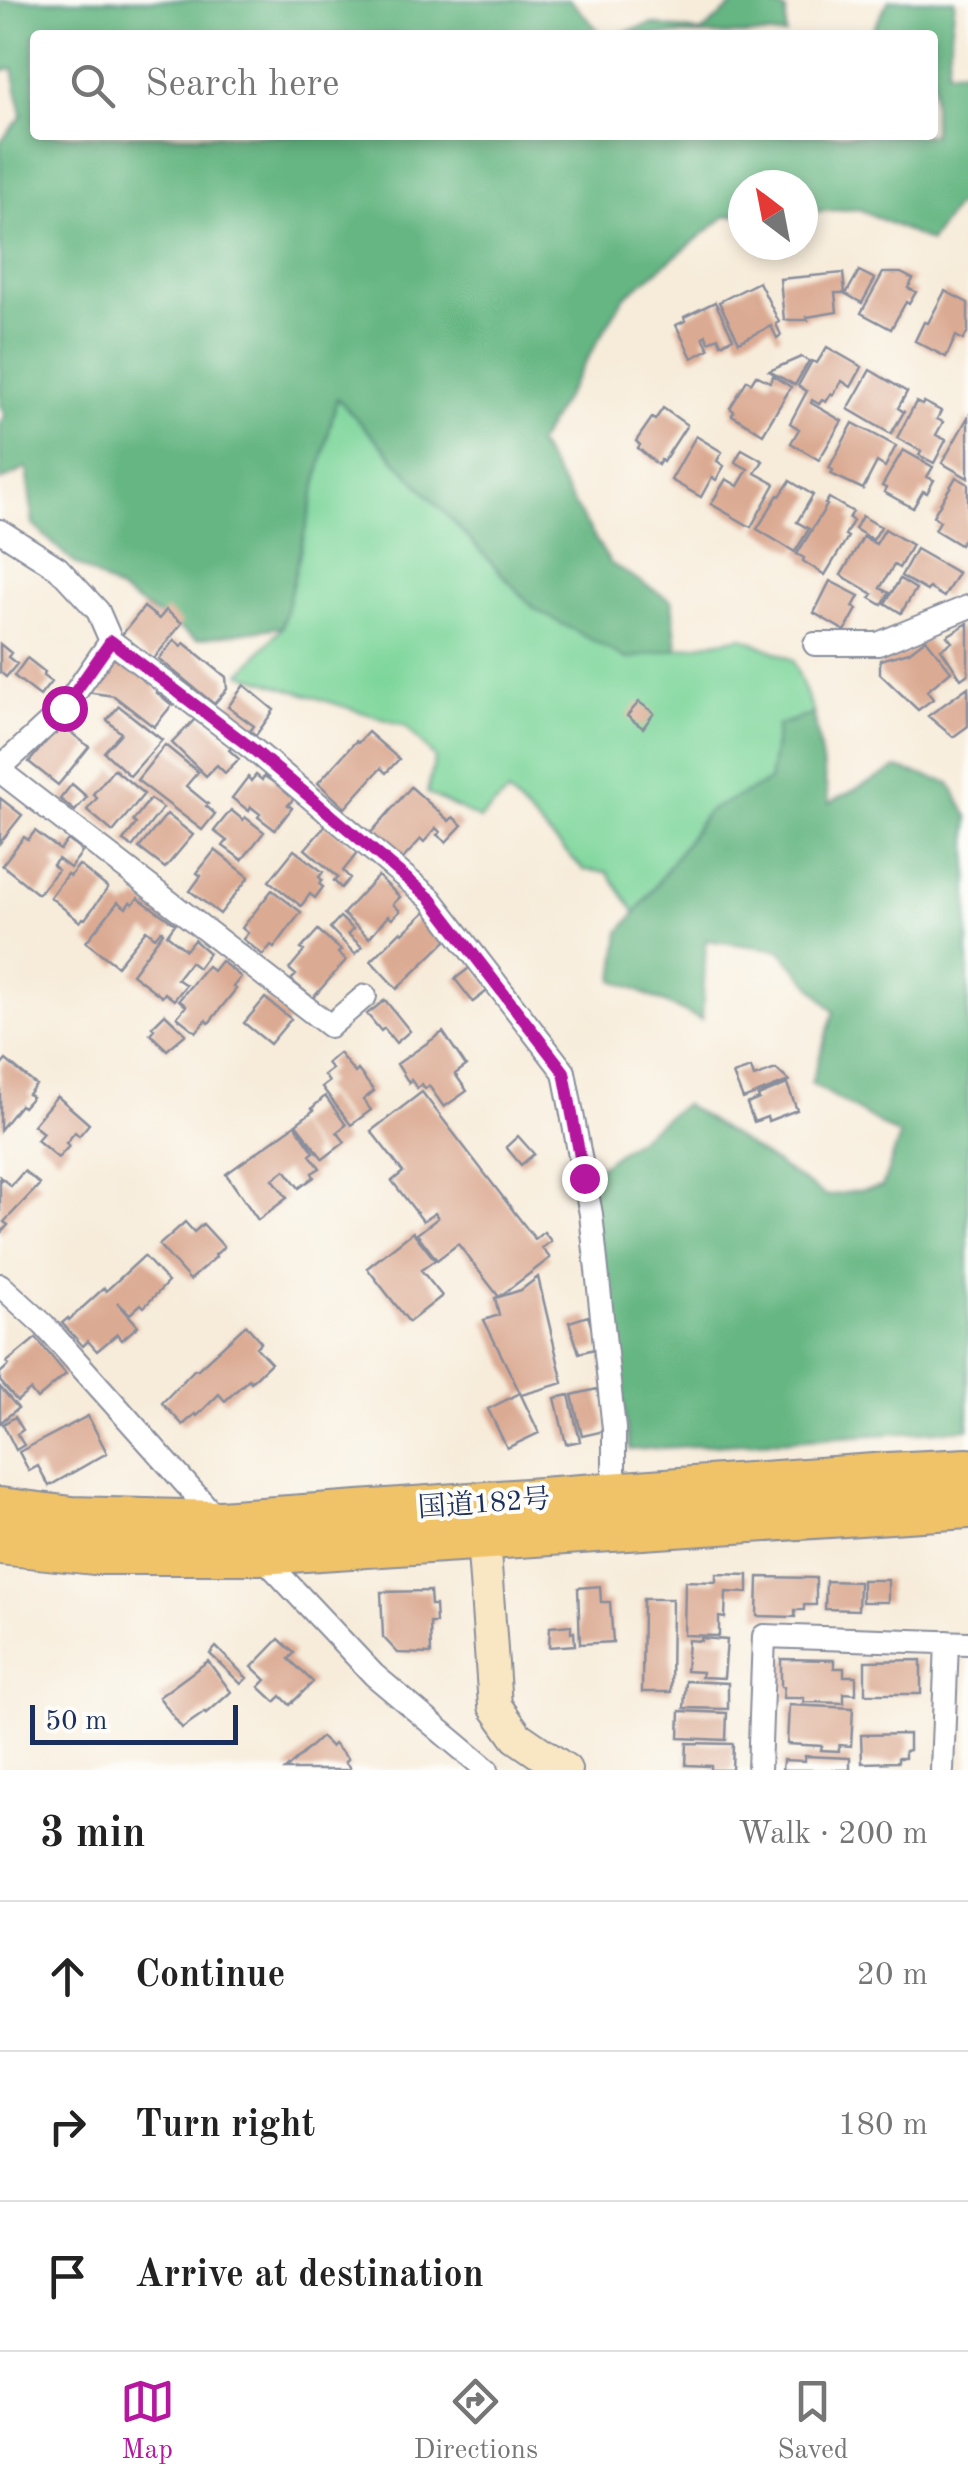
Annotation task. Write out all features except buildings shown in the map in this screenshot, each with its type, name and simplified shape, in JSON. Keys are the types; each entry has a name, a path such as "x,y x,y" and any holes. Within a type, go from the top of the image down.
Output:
{"highway":[{"name":"国道182号","path":"614,1512 968,1470"},
{"name":"国道182号","path":"0,1509 72,1518 220,1522 968,1508"},
{"name":"国道182号","path":"0,1543 94,1553 260,1553 480,1520"}],"street":[{"path":"0,531 58,568 98,611 111,641 254,750 431,899 564,1072 590,1214 614,1429 614,1512"},
{"path":"815,644 878,644 968,607"},
{"path":"111,641 64,708 0,769 330,1026 364,996"},
{"path":"0,1285 44,1325 220,1522 260,1553 374,1674 487,1770"},
{"path":"480,1520 496,1706 517,1737 565,1770"},
{"path":"759,1770 764,1636 957,1642 942,1770"}],"green space":[{"path":"0,0 570,0 598,30 30,30 30,140 938,140 938,30 873,30 889,0 955,0 947,71 968,70 968,205 955,206 930,242 859,209 818,211 818,170 728,170 728,216 624,297 537,444 610,563 672,601 677,649 627,659 535,609 337,398 282,627 196,639 73,562 33,525 27,468 0,481 0,422 5,416 0,405 0,142 22,116 13,68 0,71"},
{"path":"739,0 762,0 786,11 786,30 704,30"},
{"path":"652,24 685,30 632,30"},
{"path":"337,398 535,609 627,658 742,637 793,660 814,714 778,725 769,781 707,812 636,913 607,872 584,870 508,793 480,819 427,793 435,758 406,726 241,674 282,627"},
{"path":"814,714 829,803 897,768 950,783 968,817 968,1429 630,1450 584,1178 684,1104 826,1196 882,1187 900,1136 811,1083 834,1012 780,950 706,940 702,1020 614,980 620,932 707,812 769,781 778,725"}],"route":[{"path":"64,708 111,641 254,750 431,899 564,1072 584,1178"}]}
